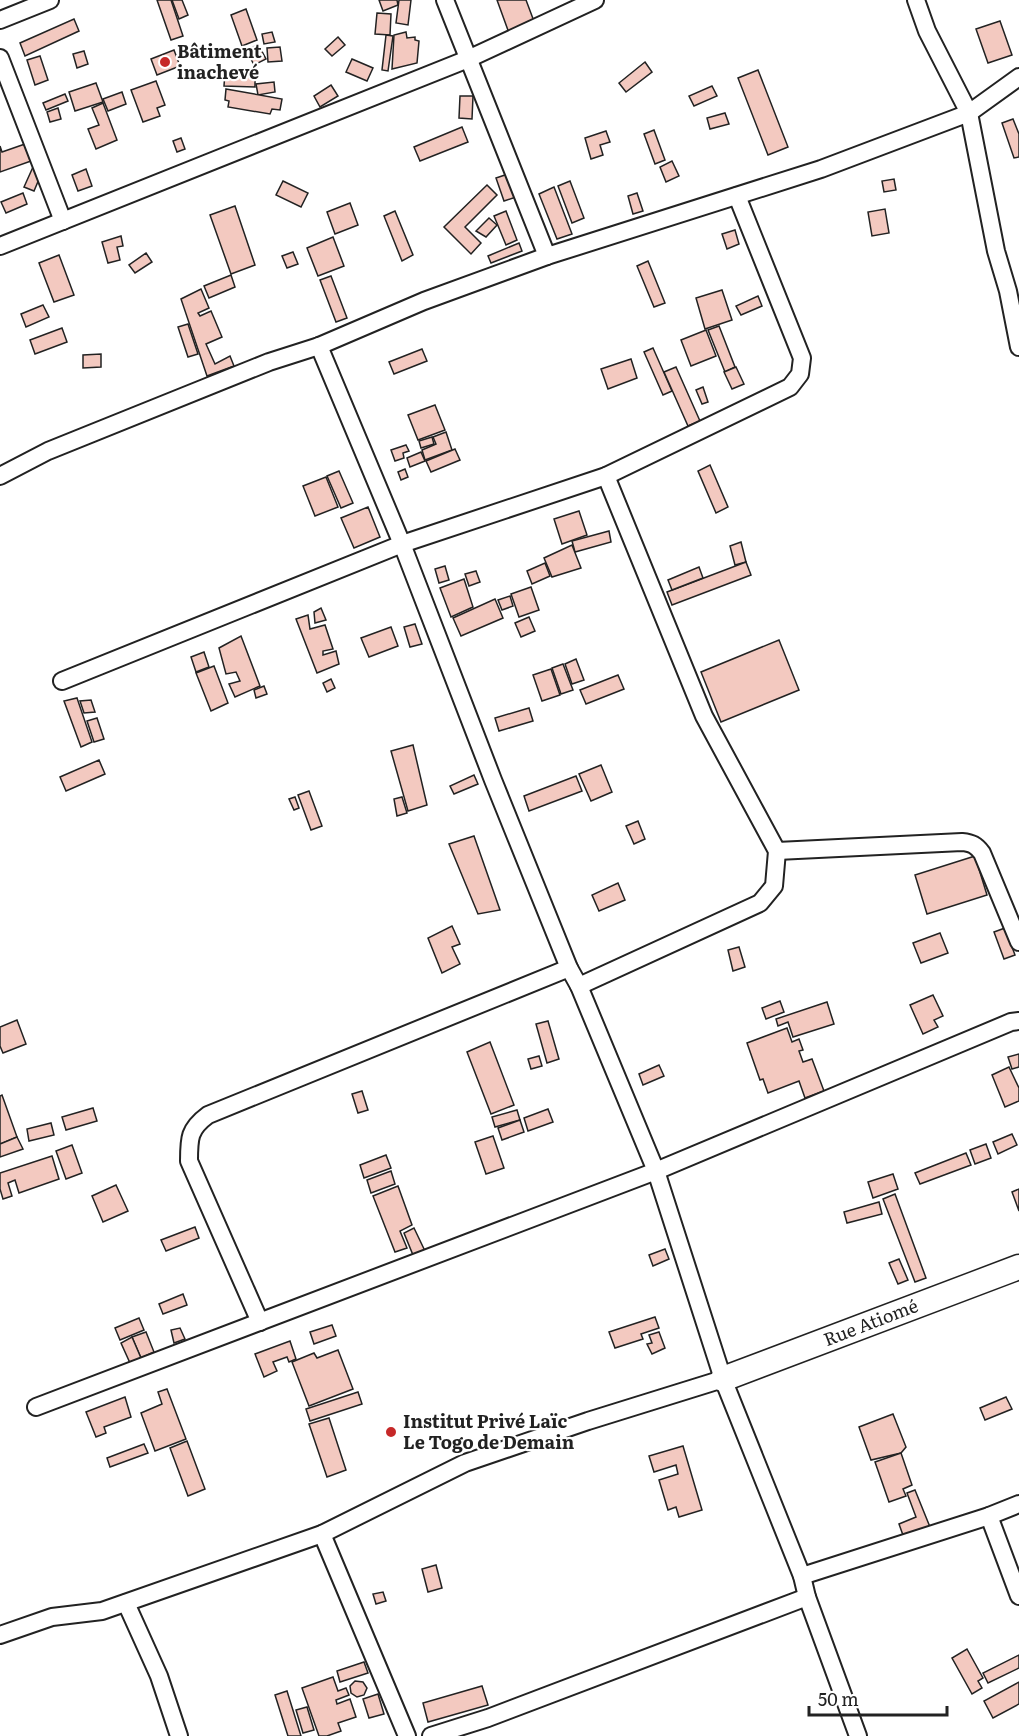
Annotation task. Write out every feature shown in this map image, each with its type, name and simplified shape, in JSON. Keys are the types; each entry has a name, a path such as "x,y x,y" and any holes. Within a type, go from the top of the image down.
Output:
{"street":[{"path":"0,20 50,0"},
{"path":"445,0 547,256"},
{"path":"0,246 468,59 595,0"},
{"path":"916,0 927,31 969,113 996,251 1016,313 1019,347"},
{"path":"0,58 63,221"},
{"path":"0,476 48,451 269,362 319,346 424,301 547,256 820,169 969,113 1019,77"},
{"path":"62,681 402,543 606,476 790,387 800,374 802,358 737,196"},
{"path":"319,346 402,543 493,780 569,968 579,986 656,1171 723,1379 802,1576 807,1597 858,1736"},
{"path":"579,986 760,903 774,886 777,851 704,716 606,476"},
{"path":"777,851 971,843 982,853 1019,942"},
{"path":"260,1322 189,1161 189,1138 196,1124 208,1115 569,968"},
{"path":"36,1407 656,1171 1011,1022 1019,1021"},
{"name":"Rue Atiomé","path":"723,1379 1019,1267"},
{"path":"0,1635 52,1617 102,1611 322,1534 465,1463 588,1421 723,1379"},
{"path":"802,1576 989,1516 1019,1504"},
{"path":"989,1516 1019,1596"},
{"path":"322,1534 406,1736"},
{"path":"431,1736 488,1718 807,1597"},
{"path":"126,1603 159,1676 179,1736"}],"building":[{"path":"157,0 171,0 183,36 171,40"},
{"path":"172,0 182,0 188,15 179,19"},
{"path":"379,0 397,0 398,5 383,11"},
{"path":"399,0 411,0 408,25 396,23"},
{"path":"497,0 526,0 535,24 509,33"},
{"path":"246,9 257,40 242,46 231,15"},
{"path":"377,13 391,14 390,35 375,34"},
{"path":"74,19 79,31 25,56 20,43"},
{"path":"1000,21 1012,55 988,63 976,29"},
{"path":"272,32 275,42 264,44 262,34"},
{"path":"406,32 407,38 415,37 415,40 419,41 417,63 392,69 394,35"},
{"path":"386,35 393,36 388,71 382,70"},
{"path":"338,37 345,45 332,56 325,49"},
{"path":"258,44 266,59 254,65 247,51"},
{"path":"280,47 282,61 268,62 267,48"},
{"name":"Bâtiment inachevé","path":"174,50 180,66 157,75 151,59"},
{"path":"84,51 88,64 77,68 73,54"},
{"path":"40,56 48,80 35,85 27,60"},
{"path":"352,59 373,68 367,81 346,72"},
{"path":"645,62 652,72 626,92 619,83"},
{"path":"758,70 788,147 768,155 738,78"},
{"path":"225,72 255,72 255,87 224,86"},
{"path":"156,81 165,105 157,108 160,116 143,122 131,90"},
{"path":"274,82 275,92 258,95 256,84"},
{"path":"96,83 103,102 75,111 69,92"},
{"path":"331,85 338,96 320,107 314,96"},
{"path":"712,86 717,96 694,106 689,96"},
{"path":"226,89 282,99 280,110 272,109 270,114 228,107 229,101 225,100"},
{"path":"122,92 126,104 108,111 103,99"},
{"path":"65,94 68,101 46,110 43,103"},
{"path":"460,96 473,96 472,119 459,118"},
{"path":"103,103 117,140 96,149 88,129 99,125 92,108"},
{"path":"58,108 61,119 50,122 47,112"},
{"path":"725,113 729,124 710,129 707,118"},
{"path":"1013,119 1019,134 1019,157 1014,158 1002,123"},
{"path":"462,127 468,142 420,161 414,147"},
{"path":"654,130 665,160 655,164 644,134"},
{"path":"606,131 610,142 600,145 603,155 591,159 585,138"},
{"path":"181,138 185,149 177,152 173,141"},
{"path":"25,144 31,161 0,172 0,146 2,152"},
{"path":"672,161 679,176 666,182 660,167"},
{"path":"33,167 42,172 34,191 24,187"},
{"path":"86,169 92,186 78,191 72,175"},
{"path":"508,174 516,197 504,201 496,178"},
{"path":"894,179 896,190 884,192 882,181"},
{"path":"283,181 308,193 301,207 276,195"},
{"path":"570,181 584,218 572,223 558,186"},
{"path":"487,185 497,195 465,227 481,243 471,254 444,227"},
{"path":"554,187 572,234 557,239 539,194"},
{"path":"23,193 27,204 6,213 1,202"},
{"path":"637,193 643,211 633,214 628,196"},
{"path":"350,203 358,225 335,234 327,212"},
{"path":"235,206 255,265 231,274 210,215"},
{"path":"885,209 889,233 872,236 868,212"},
{"path":"395,211 413,255 402,261 384,216"},
{"path":"506,211 517,240 506,245 494,216"},
{"path":"489,218 497,225 486,237 476,231"},
{"path":"735,230 739,244 727,249 722,234"},
{"path":"121,236 123,246 117,247 120,260 108,263 102,242"},
{"path":"333,237 344,266 318,276 307,248"},
{"path":"519,243 522,251 491,263 488,256"},
{"path":"293,252 298,264 287,268 282,256"},
{"path":"146,253 152,262 135,273 129,265"},
{"path":"59,255 74,295 54,302 39,263"},
{"path":"648,261 665,303 654,307 637,266"},
{"path":"231,275 235,287 209,298 204,286"},
{"path":"331,276 347,318 336,322 320,280"},
{"path":"201,289 209,308 198,313 200,316 211,311 222,337 206,344 215,364 230,356 234,366 207,376 181,299"},
{"path":"722,290 732,320 705,329 696,298"},
{"path":"758,296 762,306 741,315 736,306"},
{"path":"43,305 49,317 26,327 21,314"},
{"path":"188,324 198,354 188,357 178,327"},
{"path":"719,326 735,367 725,372 708,330"},
{"path":"62,328 67,342 35,354 30,340"},
{"path":"706,330 716,356 691,366 681,340"},
{"path":"653,348 672,391 663,395 644,352"},
{"path":"422,349 427,361 394,374 389,362"},
{"path":"101,354 101,367 83,368 83,355"},
{"path":"631,359 637,378 608,389 601,369"},
{"path":"676,367 700,421 688,426 664,372"},
{"path":"736,367 744,384 732,389 724,372"},
{"path":"703,387 708,402 702,404 696,390"},
{"path":"435,405 445,430 418,440 408,415"},
{"path":"446,432 452,450 425,460 422,450 436,444 433,437"},
{"path":"432,437 434,444 421,448 419,441"},
{"path":"406,445 409,451 403,453 404,458 395,461 391,450"},
{"path":"455,449 460,460 431,472 426,461"},
{"path":"421,452 425,461 410,467 407,458"},
{"path":"710,465 728,507 716,513 698,471"},
{"path":"405,469 408,477 401,480 398,472"},
{"path":"339,471 353,503 341,508 327,476"},
{"path":"326,477 338,507 315,516 303,486"},
{"path":"368,507 380,537 354,548 341,518"},
{"path":"579,511 587,535 562,544 554,519"},
{"path":"609,531 611,542 575,552 572,541"},
{"path":"741,542 746,562 735,565 730,546"},
{"path":"572,545 581,568 552,577 544,558"},
{"path":"746,562 751,575 672,605 667,592"},
{"path":"545,563 550,576 532,584 527,571"},
{"path":"445,566 449,580 439,583 435,569"},
{"path":"699,567 703,578 672,590 668,580"},
{"path":"476,571 480,582 469,586 465,574"},
{"path":"464,579 473,607 451,617 440,588"},
{"path":"531,587 539,610 519,617 511,594"},
{"path":"510,596 513,606 502,610 498,600"},
{"path":"495,599 503,618 461,636 453,618"},
{"path":"321,608 326,620 315,623 314,612"},
{"path":"308,615 310,629 325,625 333,649 323,651 323,655 336,651 339,664 317,673 296,619"},
{"path":"529,617 535,631 521,637 515,623"},
{"path":"415,624 422,644 410,647 404,627"},
{"path":"391,627 398,646 369,657 361,638"},
{"path":"241,636 260,686 235,697 229,684 240,681 236,672 226,674 219,648"},
{"path":"779,640 799,690 721,722 701,672"},
{"path":"204,652 209,667 196,672 191,657"},
{"path":"576,659 584,680 572,684 565,664"},
{"path":"563,664 573,690 561,694 552,668"},
{"path":"214,666 228,703 211,711 196,673"},
{"path":"551,669 560,695 542,701 533,675"},
{"path":"618,675 624,689 586,704 580,690"},
{"path":"331,679 335,688 327,692 323,683"},
{"path":"264,686 267,694 256,698 254,690"},
{"path":"77,698 92,742 81,747 64,701"},
{"path":"91,700 95,712 84,713 80,701"},
{"path":"529,708 533,721 499,731 495,718"},
{"path":"97,718 104,739 94,742 87,721"},
{"path":"413,745 427,805 408,811 391,751"},
{"path":"99,760 105,774 66,791 60,777"},
{"path":"601,765 612,792 591,801 579,774"},
{"path":"474,775 478,784 454,794 450,786"},
{"path":"576,776 582,791 529,811 524,796"},
{"path":"309,791 322,826 311,830 298,795"},
{"path":"295,797 299,808 294,810 289,799"},
{"path":"402,797 407,813 397,816 394,799"},
{"path":"638,821 645,839 634,844 626,826"},
{"path":"474,836 500,910 478,914 449,844"},
{"path":"975,856 987,895 927,914 915,875"},
{"path":"618,883 625,900 599,911 592,895"},
{"path":"452,926 460,944 452,947 460,964 442,973 428,938"},
{"path":"1005,928 1015,955 1004,959 994,932"},
{"path":"940,933 948,953 921,963 913,943"},
{"path":"739,947 745,967 733,971 728,950"},
{"path":"933,995 943,1016 934,1020 938,1027 923,1034 910,1005"},
{"path":"780,1001 784,1012 766,1019 762,1008"},
{"path":"827,1002 834,1024 793,1037 788,1022 778,1026 776,1019"},
{"path":"17,1020 26,1044 3,1053 0,1046 0,1027"},
{"path":"548,1021 559,1059 547,1063 536,1024"},
{"path":"787,1028 792,1042 799,1039 803,1050 799,1051 803,1062 812,1059 824,1091 805,1098 799,1081 768,1093 763,1079 760,1080 747,1043"},
{"path":"490,1042 514,1105 491,1114 467,1052"},
{"path":"1019,1054 1019,1067 1012,1069 1008,1057"},
{"path":"539,1056 542,1066 531,1069 528,1059"},
{"path":"659,1065 664,1076 643,1085 639,1074"},
{"path":"1009,1067 1019,1088 1019,1101 1005,1107 992,1075"},
{"path":"362,1091 368,1110 358,1113 352,1094"},
{"path":"2,1095 17,1137 0,1144 0,1096"},
{"path":"93,1108 97,1121 66,1130 62,1117"},
{"path":"548,1109 553,1122 528,1131 524,1118"},
{"path":"517,1110 520,1120 495,1127 492,1117"},
{"path":"520,1120 524,1132 502,1140 498,1128"},
{"path":"51,1123 54,1135 29,1141 27,1129"},
{"path":"1012,1134 1017,1145 998,1154 993,1142"},
{"path":"493,1136 504,1168 486,1174 475,1142"},
{"path":"17,1137 23,1149 0,1157 0,1144"},
{"path":"986,1144 991,1158 975,1164 970,1150"},
{"path":"72,1145 82,1173 66,1179 56,1151"},
{"path":"966,1153 971,1165 920,1184 915,1173"},
{"path":"386,1155 391,1168 364,1178 360,1165"},
{"path":"52,1156 59,1179 19,1193 15,1180 8,1183 12,1196 3,1199 0,1189 0,1173"},
{"path":"391,1171 395,1184 371,1193 367,1180"},
{"path":"893,1174 898,1189 873,1198 868,1182"},
{"path":"116,1185 128,1211 103,1222 92,1196"},
{"path":"398,1186 412,1225 400,1231 407,1248 395,1252 373,1196"},
{"path":"1019,1189 1019,1211 1012,1192"},
{"path":"895,1194 926,1278 915,1282 883,1199"},
{"path":"879,1202 882,1214 847,1223 844,1212"},
{"path":"195,1227 199,1238 166,1251 161,1240"},
{"path":"414,1228 425,1251 413,1255 404,1233"},
{"path":"665,1249 669,1259 653,1266 649,1255"},
{"path":"899,1259 908,1280 898,1284 889,1263"},
{"path":"183,1294 187,1305 163,1314 159,1304"},
{"path":"655,1317 659,1328 641,1334 643,1339 615,1348 609,1332"},
{"path":"139,1318 144,1330 120,1340 115,1328"},
{"path":"332,1325 336,1336 314,1344 310,1332"},
{"path":"180,1328 185,1339 174,1343 171,1330"},
{"path":"146,1332 154,1352 141,1358 132,1337"},
{"path":"659,1332 665,1348 652,1354 647,1344 652,1343 649,1335"},
{"path":"132,1337 141,1358 130,1363 121,1343"},
{"path":"290,1341 296,1359 289,1362 287,1357 273,1362 277,1371 264,1377 255,1354"},
{"path":"338,1350 353,1389 309,1406 292,1362 314,1353 317,1358"},
{"path":"167,1389 186,1439 155,1451 141,1413 162,1404 158,1392"},
{"path":"358,1392 362,1404 310,1421 306,1409"},
{"path":"125,1397 131,1417 104,1427 106,1433 96,1437 86,1412"},
{"path":"1006,1397 1012,1409 985,1420 980,1408"},
{"path":"893,1414 906,1447 901,1453 871,1460 859,1427"},
{"path":"329,1418 346,1470 327,1477 309,1424"},
{"path":"187,1441 205,1489 188,1496 170,1448"},
{"path":"144,1444 148,1453 110,1467 107,1458"},
{"path":"683,1446 702,1510 679,1517 676,1507 668,1510 659,1480 678,1474 676,1465 654,1472 649,1456"},
{"path":"901,1453 912,1485 903,1489 906,1496 889,1502 875,1462"},
{"path":"915,1490 930,1527 904,1538 899,1524 916,1517 907,1493"},
{"path":"436,1565 442,1588 428,1592 422,1569"},
{"path":"383,1592 386,1601 376,1604 373,1594"},
{"path":"967,1649 983,1678 978,1681 982,1688 972,1694 952,1658"},
{"path":"1019,1655 1019,1668 988,1683 983,1673"},
{"path":"364,1662 368,1673 340,1682 337,1671"},
{"path":"333,1677 338,1691 346,1688 349,1695 336,1700 337,1704 350,1699 356,1717 338,1723 341,1731 319,1736 302,1688"},
{"path":"355,1681 363,1682 367,1688 364,1695 357,1697 351,1693 350,1686"},
{"path":"1019,1682 1019,1704 993,1718 984,1701"},
{"path":"482,1686 488,1705 428,1722 423,1703"},
{"path":"287,1691 301,1736 288,1736 275,1695"},
{"path":"378,1694 384,1714 369,1718 363,1699"},
{"path":"307,1707 314,1730 303,1733 296,1710"}],"place":[{"name":"Bâtiment inachevé","path":"165,62"},
{"name":"Institut Privé Laïc Le Togo de Demain","path":"391,1432"}]}
